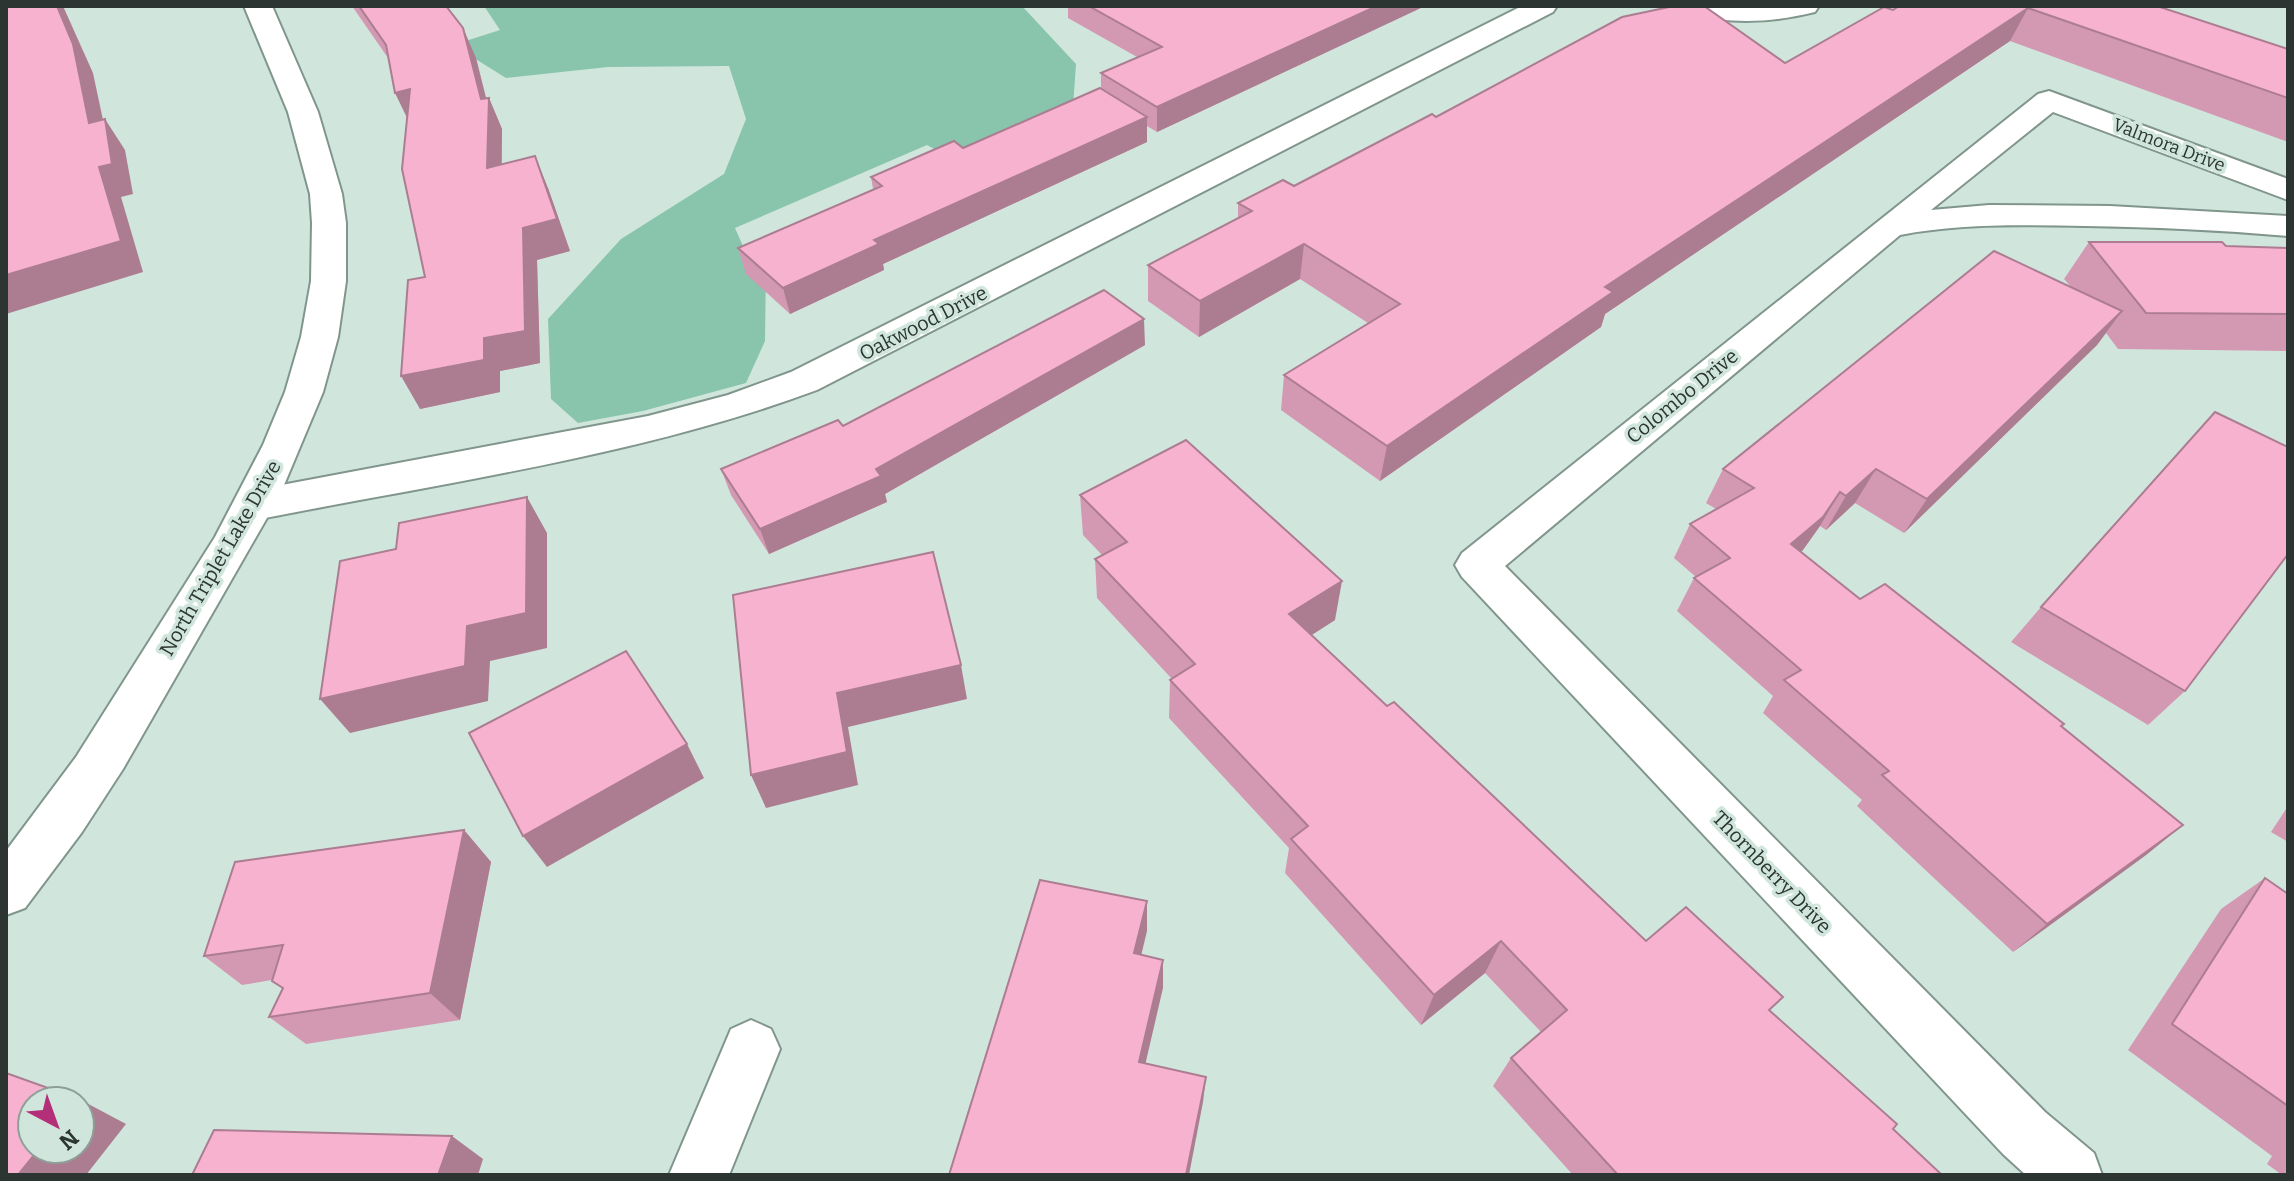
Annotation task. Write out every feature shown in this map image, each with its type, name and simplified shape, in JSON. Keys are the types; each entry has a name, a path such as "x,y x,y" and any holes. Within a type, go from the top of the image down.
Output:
{"street":[{"name":"North Triplet Lake Drive","path":"6,891 82,790 255,505 289,435 315,361 326,294 329,223 313,137 258,6"},
{"name":"Oakwood Drive","path":"255,505 648,429 739,405 804,381 1543,6"},
{"path":"1687,6 1740,16 1775,14 1805,6"},
{"name":"Valmora Drive","path":"2049,100 2288,190"},
{"name":"Colombo Drive","path":"1477,565 2049,100"},
{"name":"Colombo Drive","path":"1888,228 1938,216 1981,214 2215,219 2288,226"},
{"name":"Thornberry Drive","path":"1477,565 2024,1133 2072,1175"},
{"path":"699,1175 751,1049"}],"green space":[{"path":"484,6 1022,6 1076,64 1073,107 954,160 927,145 735,228 746,253 766,263 765,341 746,383 643,411 578,423 551,399 548,319 621,239 724,174 746,119 729,66 608,67 506,78 453,45 500,30"}],"building":[{"path":"6,6 57,6 73,44 89,123 105,119 112,164 99,167 121,241 6,275"},
{"path":"359,6 446,6 463,28 481,99 489,98 487,168 535,156 557,219 523,228 525,331 484,338 484,360 401,376 408,280 425,277 402,169 410,89 395,93 386,45"},
{"path":"1089,6 1377,6 1157,107 1101,73 1162,47"},
{"path":"1674,6 1704,6 1785,63 1884,7 1893,10 1899,6 2157,6 2288,49 2288,98 2028,8 1605,287 1613,292 1387,446 1284,375 1400,304 1304,244 1200,301 1148,265 1252,211 1238,203 1283,180 1294,186 1432,114 1436,117 1622,17"},
{"path":"1100,88 1147,117 874,240 879,244 783,288 738,248 882,186 871,177 954,141 963,148"},
{"path":"2089,242 2222,242 2226,246 2288,248 2288,314 2146,313"},
{"path":"1994,251 2122,311 1927,499 1876,469 1846,496 1840,492 1823,517 1791,544 1860,599 1885,584 2064,724 2061,726 2183,825 2047,924 1882,775 1889,771 1784,680 1801,670 1694,578 1730,558 1690,524 1754,488 1723,469"},
{"path":"1104,290 1144,319 876,469 881,476 760,529 721,469 838,420 843,426"},
{"path":"2215,412 2288,447 2288,554 2185,691 2041,607"},
{"path":"1186,440 1342,581 1289,614 1387,706 1394,702 1646,941 1686,907 1783,997 1769,1010 1897,1124 1893,1129 1942,1175 1618,1175 1511,1058 1567,1010 1501,941 1434,995 1291,839 1308,826 1170,680 1195,664 1095,559 1127,542 1080,495"},
{"path":"527,497 526,613 467,626 465,666 320,699 340,561 396,549 399,523"},
{"path":"933,552 961,665 837,693 847,752 751,775 733,595"},
{"path":"626,651 687,744 523,836 469,733"},
{"path":"464,830 430,993 269,1017 283,988 272,981 283,945 204,956 235,862"},
{"path":"2265,878 2288,894 2288,1106 2172,1024"},
{"path":"1040,880 1147,901 1134,953 1163,960 1139,1062 1206,1077 1186,1175 949,1175"},
{"path":"6,1073 40,1085 16,1085 16,1165 26,1165 18,1175 6,1175"},
{"path":"214,1130 452,1136 438,1175 192,1175"}]}
